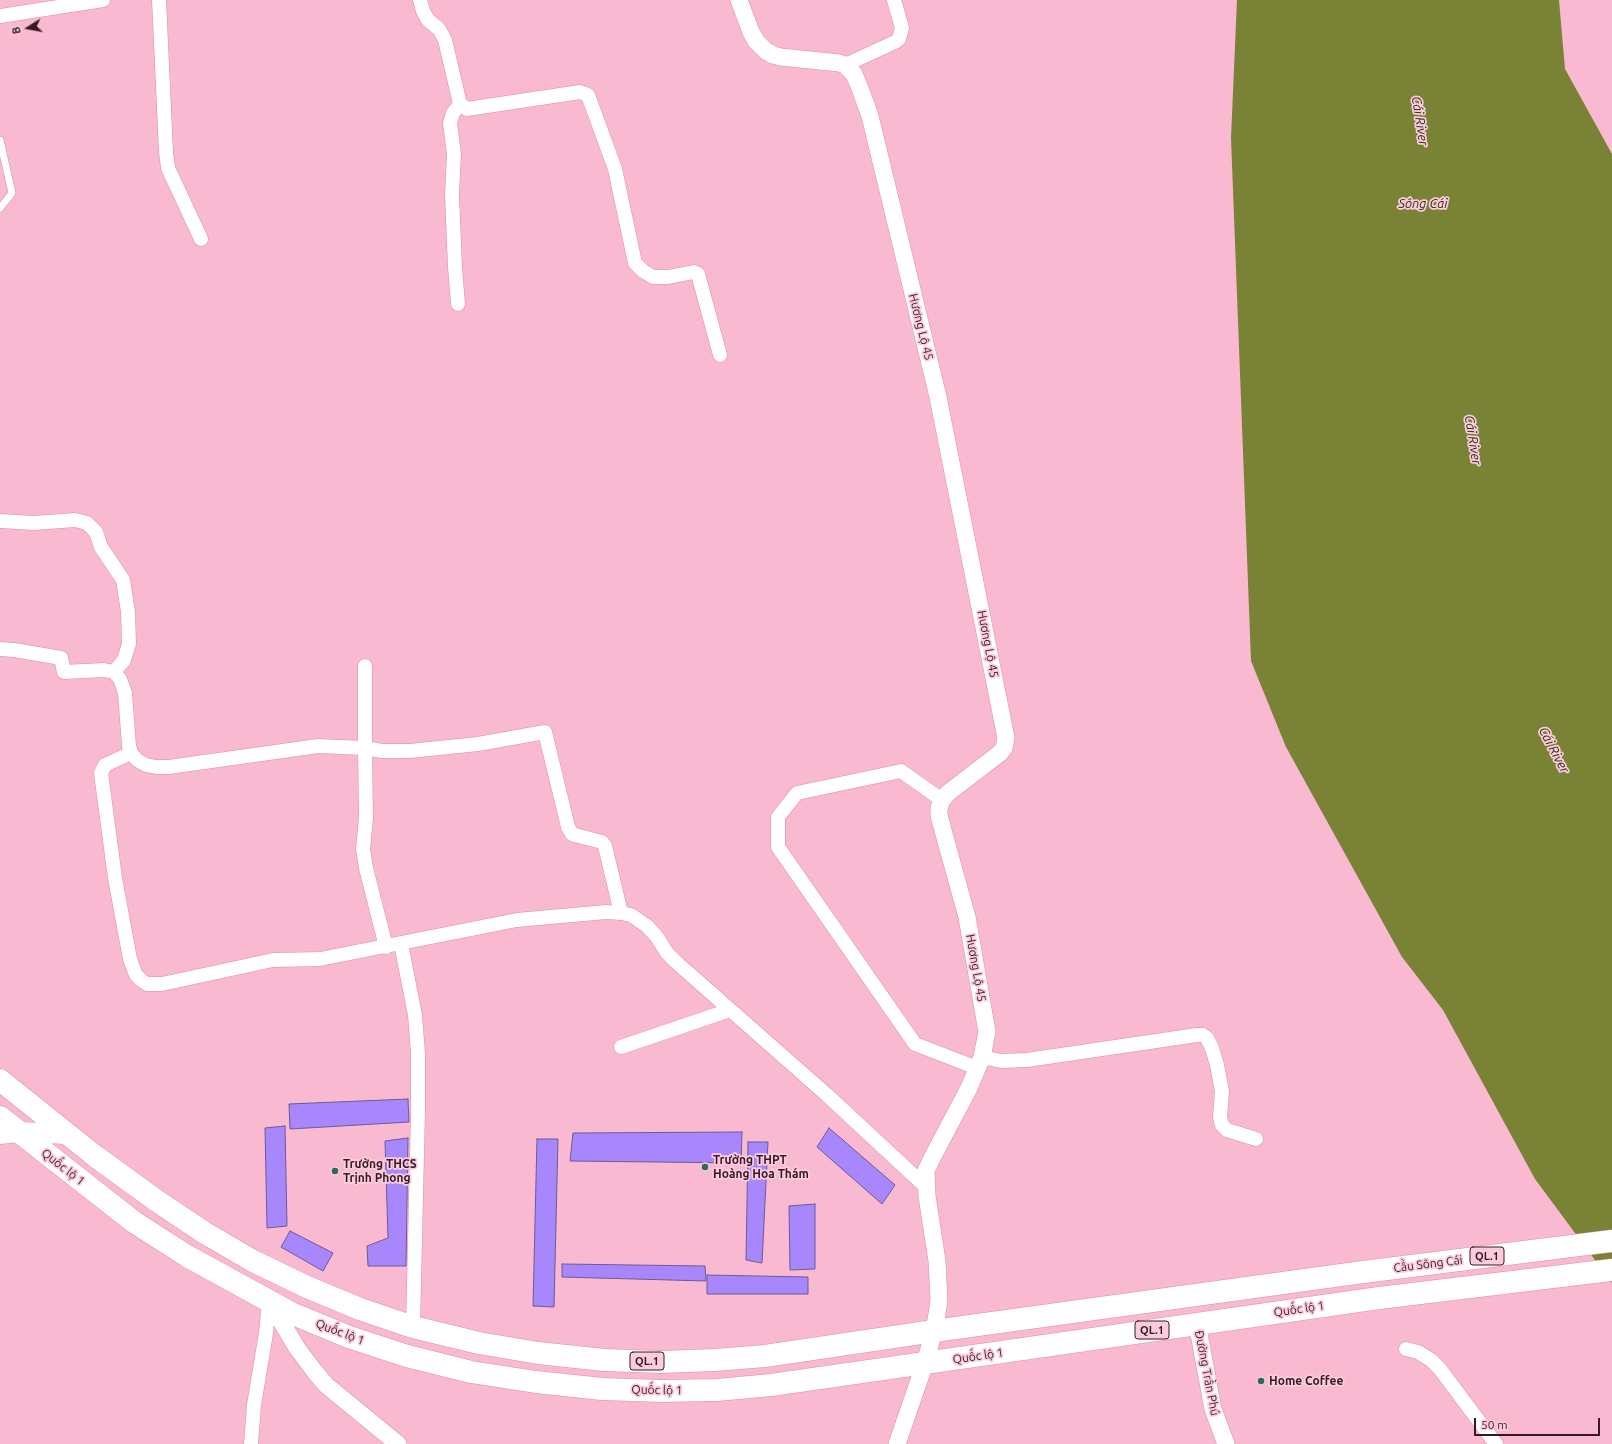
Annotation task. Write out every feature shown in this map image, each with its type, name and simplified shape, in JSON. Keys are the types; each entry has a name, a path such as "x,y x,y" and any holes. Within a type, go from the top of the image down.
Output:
{"highway":[{"name":"QL.1","path":"0,1080 104,1163 205,1233 253,1261 306,1287 353,1307 413,1327 479,1343 538,1354 604,1360 661,1362 764,1356 934,1331"},
{"name":"Quốc lộ 1","path":"0,1117 9,1133 134,1222 187,1256 291,1313 349,1337 407,1356 471,1372 536,1382 602,1389 661,1391 771,1385 1379,1298 1612,1270"},
{"name":"Cầu Sông Cái","path":"934,1331 1363,1272 1612,1241"}],"main road":[{"path":"9,1133 68,1134"}],"street":[{"path":"0,16 60,3 103,0"},
{"path":"159,0 168,168 201,239"},
{"path":"420,0 423,11 428,20 439,29 445,40 460,104 467,109 580,92 588,95 615,169 636,263 643,271 653,277 668,277 694,272 698,274 720,355"},
{"path":"739,0 756,41 773,55 781,58 838,62 845,65 899,39 902,28 894,0"},
{"name":"Hương Lộ 45","path":"845,65 854,74 870,116 897,234 938,397 1005,730 1006,744 1000,753 948,793 942,800 939,815 967,917 987,1032 979,1062 963,1101 926,1171 925,1186 937,1260 938,1300 934,1331 925,1363 897,1444"},
{"path":"458,304 452,195 454,154 450,123 453,113 460,104"},
{"path":"0,521 34,523 75,520 87,523 96,532 101,547 122,580 128,612 129,644 124,660 114,672"},
{"path":"0,649 61,658 64,672 104,670 114,672 120,679 124,693 131,753 137,760 146,765 156,767 169,767 318,746 365,748 382,751 410,751 478,744 545,732 568,827 572,834 602,842 605,846 621,913"},
{"path":"365,666 366,818 364,849 366,868 386,947"},
{"path":"131,753 105,764 101,773 115,878 130,960 136,975 147,984 162,984 273,960 320,959 517,920 575,914 621,913 630,915 647,926 658,937 668,953 676,962 827,1095 925,1186"},
{"path":"942,800 901,771 798,793 778,817 778,847 915,1044 979,1062 1026,1060 1203,1035 1207,1038 1212,1048 1217,1065 1222,1091 1220,1117 1222,1125 1227,1130 1256,1139"},
{"path":"401,944 415,1015 418,1053 413,1327"},
{"path":"621,1047 730,1010"},
{"path":"250,1444 254,1405 266,1333 269,1301"},
{"path":"269,1301 297,1348 314,1372 337,1395 398,1444"},
{"name":"Đường Trần Phú","path":"1197,1323 1212,1409 1226,1444"},
{"path":"1406,1349 1418,1352 1431,1360 1440,1369 1496,1444"}],"lane":[{"path":"0,140 12,193 0,208"}],"water":[{"name":"Sông Cái","path":"1237,0 1559,0 1565,69 1612,154 1612,1283 1535,1179 1443,1010 1402,957 1286,747 1251,661 1231,138"}],"building":[{"path":"408,1099 409,1122 290,1129 289,1104"},
{"path":"285,1126 287,1226 267,1228 265,1128"},
{"path":"829,1128 895,1185 882,1204 817,1147"},
{"path":"742,1132 741,1163 570,1161 573,1133"},
{"path":"408,1138 406,1266 368,1266 367,1246 388,1238 385,1141"},
{"path":"537,1139 558,1139 554,1307 533,1306"},
{"path":"748,1142 768,1142 762,1263 746,1260"},
{"path":"815,1204 815,1269 790,1270 789,1206"},
{"path":"290,1231 333,1253 323,1271 281,1247"},
{"path":"562,1264 705,1266 706,1281 562,1277"},
{"path":"707,1275 808,1277 808,1294 707,1294"}],"place":[{"name":"Trường THPT Hoàng Hoa Thám","path":"705,1167"},
{"name":"Trường THCS Trịnh Phong","path":"335,1171"},
{"name":"Home Coffee","path":"1261,1381"}],"water label":[{"name":"Cái River","path":"1420,121"},
{"name":"Cái River","path":"1473,440"},
{"name":"Cái River","path":"1554,750"}]}
